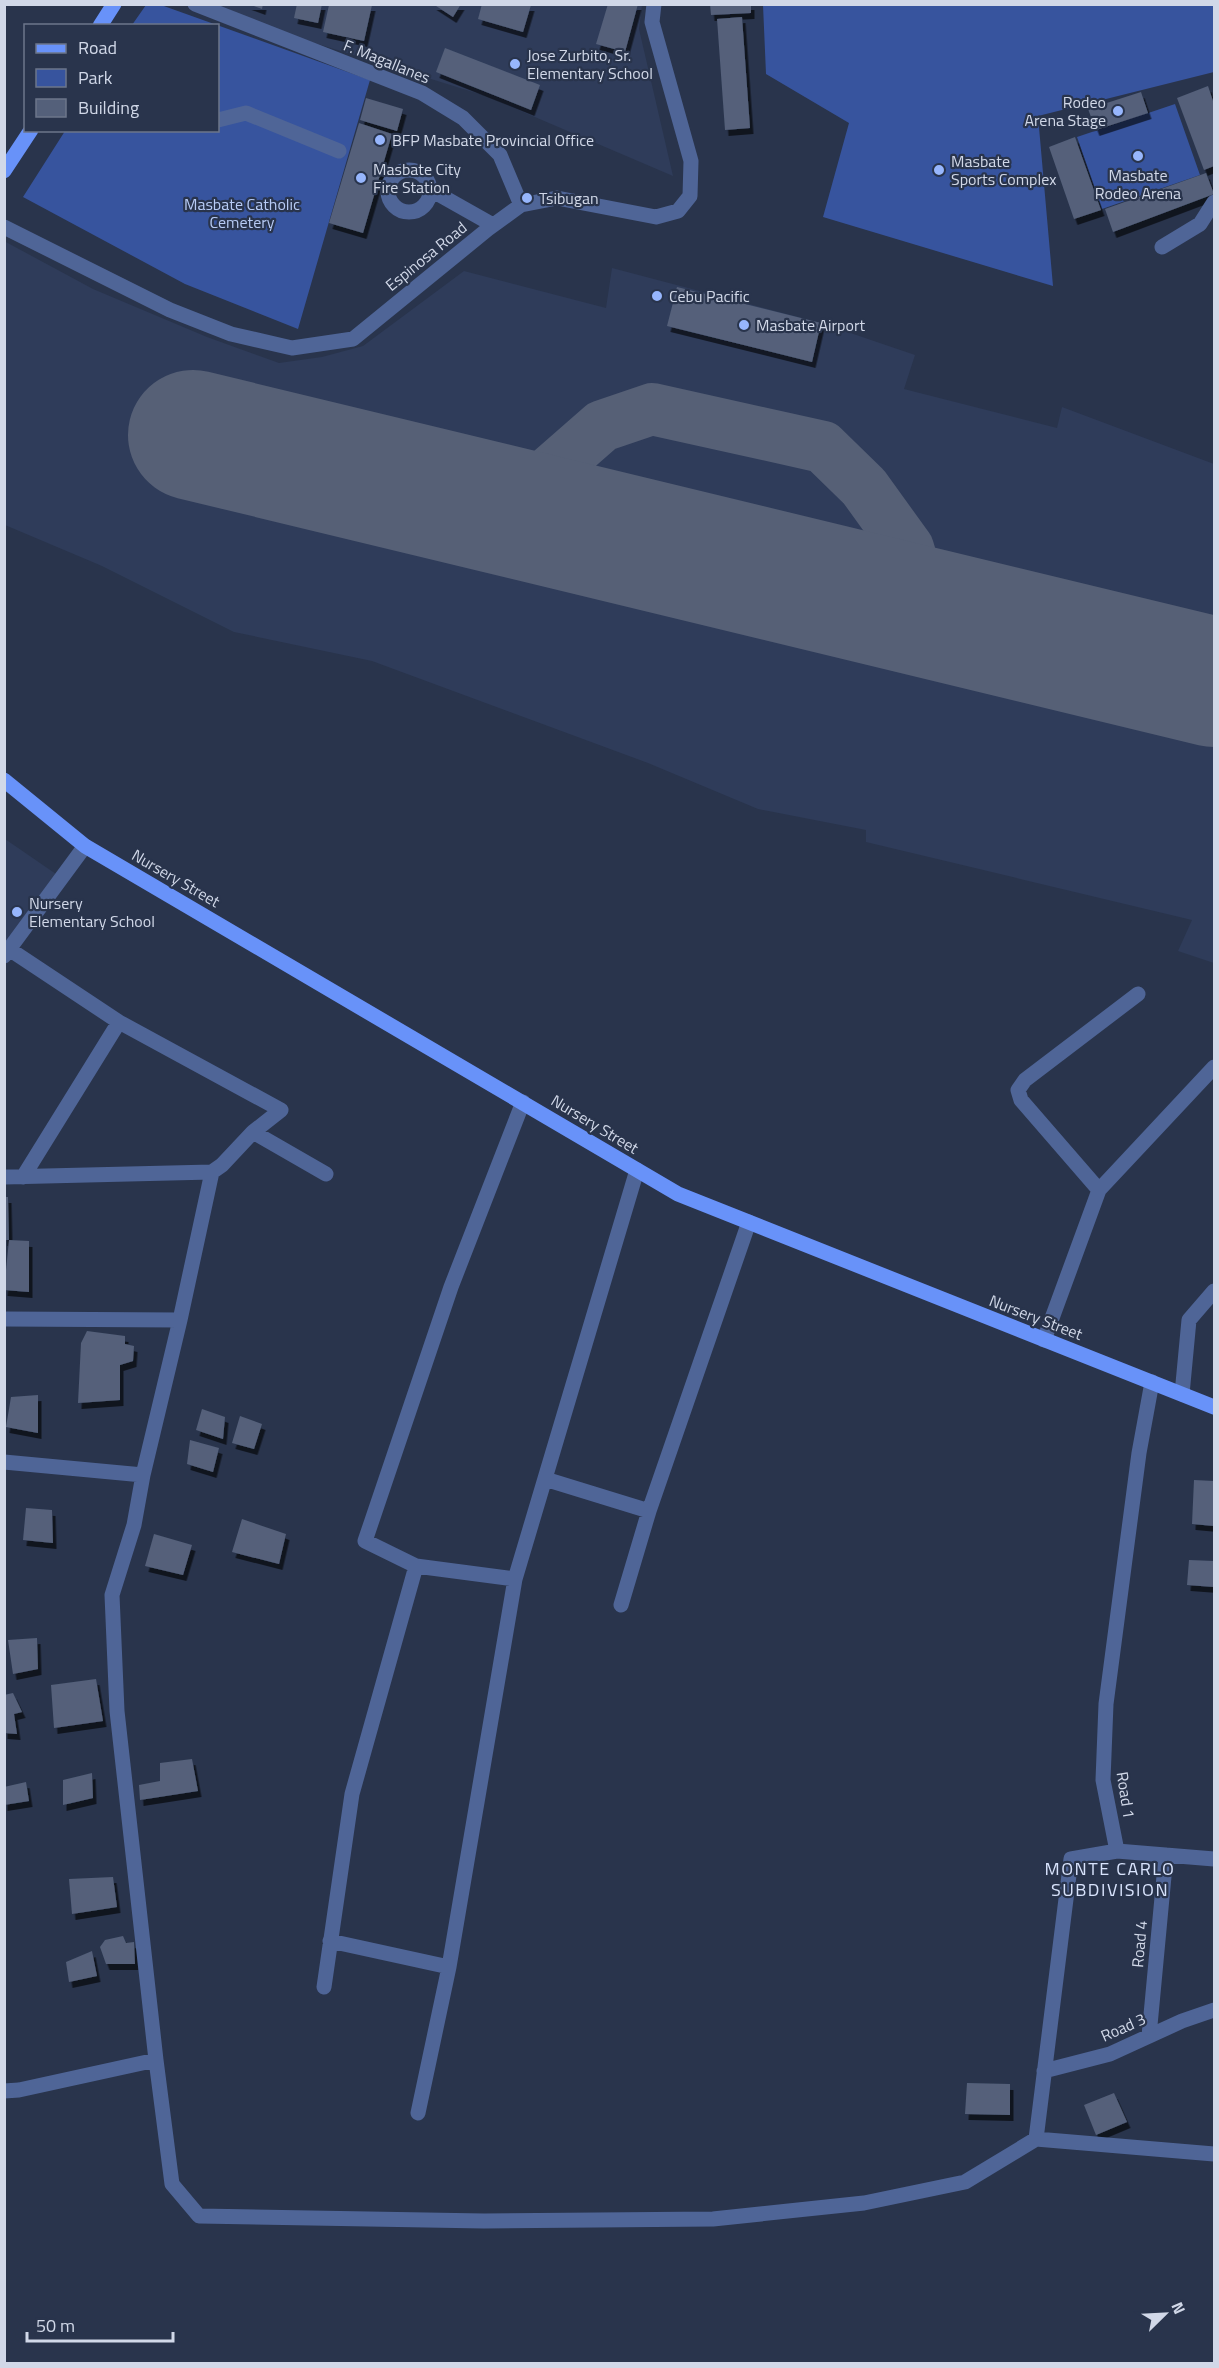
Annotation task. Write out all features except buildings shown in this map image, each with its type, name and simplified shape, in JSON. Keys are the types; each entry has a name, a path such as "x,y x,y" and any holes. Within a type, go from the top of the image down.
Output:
{"main road":[{"path":"101,24 114,4"},
{"path":"4,171 30,132"},
{"name":"Nursery Street","path":"4,780 85,846 678,1194 1215,1407"}],"street":[{"name":"F. Magallanes","path":"195,4 422,93 463,118 500,155 521,205"},
{"name":"Espinosa Road","path":"4,227 170,310 231,334 292,348 353,339 493,225 521,205 557,198 656,217 678,211 690,196 691,160 652,22 654,4"},
{"path":"219,120 246,113 339,151"},
{"path":"431,190 493,225"},
{"path":"1162,247 1200,224 1215,201"},
{"path":"4,1176 212,1172 222,1165 253,1132 281,1110 119,1022 7,953 85,846"},
{"path":"1099,1190 1021,1100 1018,1090 1025,1080 1138,994"},
{"path":"23,1177 119,1022"},
{"path":"1044,1340 1099,1190 1215,1067"},
{"path":"515,1579 416,1566 365,1541 451,1287 523,1102"},
{"path":"253,1132 326,1174"},
{"path":"418,2113 449,1967 515,1579 637,1170"},
{"path":"212,1172 143,1475 134,1525 112,1595 117,1711 172,2184 199,2216 483,2221 713,2219 864,2203 965,2182 1035,2139 1215,2154"},
{"path":"621,1605 649,1511 749,1222"},
{"path":"1182,1395 1189,1320 1215,1291"},
{"path":"4,1319 180,1320"},
{"name":"Road 1","path":"1117,1851 1103,1780 1106,1704 1139,1453 1152,1382"},
{"path":"4,1462 143,1475"},
{"path":"545,1479 649,1511"},
{"path":"324,1987 352,1794 416,1566"},
{"path":"1035,2139 1071,1859 1117,1851 1215,1859"},
{"name":"Road 4","path":"1149,2036 1166,1855"},
{"path":"330,1941 449,1967"},
{"name":"Road 3","path":"1044,2071 1110,2054 1182,2021 1215,2010"},
{"path":"4,2091 19,2090 156,2060"}],"shaded area":[{"name":"Jose Zurbito, Sr. Elementary School","path":"209,5 642,5 639,29 673,176 486,96 279,32"},
{"path":"4,241 93,289 207,337 279,363 322,357 363,346 464,271 606,308 612,268 821,323 915,355 904,389 1057,428 1062,407 1214,464 1214,963 1178,951 1192,920 866,842 866,830 758,809 648,763 372,661 234,632 102,566 5,525"},
{"name":"Nursery Elementary School","path":"5,839 56,874 5,950"}],"green space":[{"name":"Masbate Catholic Cemetery","path":"146,5 161,5 214,24 133,24"},
{"name":"Masbate Sports Complex","path":"763,5 1214,5 1214,72 1038,116 1053,286 823,217 849,123 766,74"},
{"name":"Masbate Catholic Cemetery","path":"219,26 370,80 298,329 185,284 23,197 64,132 219,132"},
{"name":"Masbate Rodeo Arena","path":"1175,104 1200,175 1102,209 1077,137"}],"taxiway":[{"path":"558,523 544,494 546,475 602,426 652,409 823,447 864,487 908,548 924,601 934,615"},
{"path":"487,506 546,475"},
{"path":"869,599 899,575 908,548"}],"runway":[{"path":"193,435 1214,682"}],"place":[{"name":"Jose Zurbito, Sr. Elementary School","path":"515,64"},
{"name":"Rodeo Arena Stage","path":"1118,111"},
{"name":"BFP Masbate Provincial Office","path":"380,140"},
{"name":"Masbate Rodeo Arena","path":"1138,156"},
{"name":"Masbate Sports Complex","path":"939,170"},
{"name":"Masbate City Fire Station","path":"361,178"},
{"name":"Tsibugan","path":"527,198"},
{"name":"Cebu Pacific","path":"657,296"},
{"name":"Masbate Airport","path":"744,325"},
{"name":"Nursery Elementary School","path":"17,912"}],"district":[{"name":"MONTE CARLO SUBDIVISION","path":"1110,1879"}]}
